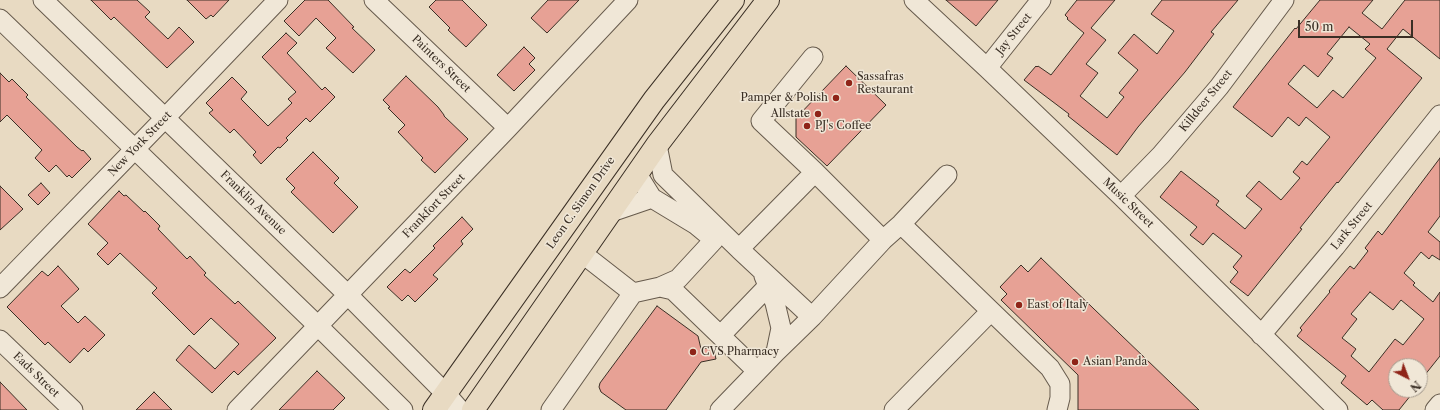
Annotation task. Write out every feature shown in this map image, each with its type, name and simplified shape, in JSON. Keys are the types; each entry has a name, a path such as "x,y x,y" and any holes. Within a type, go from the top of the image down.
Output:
{"main road":[{"path":"473,410 583,254 657,145 753,17 768,0"},
{"path":"732,1 753,17"},
{"name":"Leon C. Simon Drive","path":"440,402 654,100 732,1"},
{"path":"638,174 634,161 645,132 674,76"},
{"path":"589,192 638,174"}],"street":[{"name":"Franklin Avenue","path":"43,0 348,295 440,402 460,410"},
{"name":"New York Street","path":"0,288 278,0"},
{"name":"Painters Street","path":"374,0 508,128"},
{"name":"Frankfort Street","path":"237,410 508,128 628,0"},
{"name":"Music Street","path":"914,0 1121,196 1338,410"},
{"name":"Jay Street","path":"987,68 1041,0"},
{"name":"Killdeer Street","path":"1121,196 1161,155 1218,87 1284,0"},
{"path":"0,19 403,410"},
{"path":"813,56 761,121 883,240"},
{"name":"Lark Street","path":"1261,334 1335,247 1440,115"},
{"path":"657,145 663,175 739,249 765,278 812,317"},
{"path":"739,249 814,172"},
{"path":"638,174 663,175"},
{"path":"638,174 652,198 695,224 714,240 739,249"},
{"path":"720,410 812,317 883,240 901,224 947,175"},
{"path":"611,212 652,198"},
{"path":"901,224 1050,368 1060,384 1060,398 1057,410"},
{"path":"551,410 633,293 660,287 678,279 714,240"},
{"path":"583,254 633,293"},
{"path":"722,335 765,278"},
{"path":"765,278 775,303 781,328 776,352"},
{"path":"660,287 673,290 722,335 757,371"},
{"path":"894,410 991,311"},
{"name":"Eads Street","path":"0,340 73,410"},
{"path":"1435,410 1440,404"}],"building":[{"path":"91,0 137,0 150,12 145,17 168,39 179,27 194,42 167,68 114,17 111,20"},
{"path":"187,0 229,0 213,17 211,15 206,19"},
{"path":"305,0 328,0 354,27 352,28 375,50 353,73 326,48 336,38 316,18 299,36 284,21"},
{"path":"436,0 462,0 487,25 466,47 448,30 450,28 429,7"},
{"path":"548,0 579,0 547,33 531,18"},
{"path":"946,0 998,0 976,26"},
{"path":"1077,0 1115,0 1091,28 1106,40 1086,64 1098,73 1080,96 1107,118 1124,97 1119,93 1138,70 1118,53 1134,34 1157,54 1174,31 1151,14 1162,0 1238,0 1211,32 1214,34 1185,72 1138,127 1117,155 1068,116 1069,114 1024,80 1036,66 1051,75 1084,33 1067,19 1068,18 1065,15"},
{"path":"1320,0 1373,0 1362,13 1382,29 1405,0 1440,0 1440,59 1403,29 1387,49 1422,78 1300,228 1302,229 1248,296 1230,282 1238,272 1233,267 1242,256 1213,233 1203,245 1190,235 1197,227 1160,197 1181,171 1219,201 1216,205 1245,229 1262,209 1246,196 1259,181 1281,200 1300,178 1293,172 1302,161 1307,165 1330,137 1306,117 1299,126 1288,117 1272,137 1233,107 1295,28 1296,29","holes":["1349,27 1370,44 1365,49 1376,58 1343,98 1333,90 1317,108 1288,84 1304,65 1318,77 1333,58 1327,54"]},
{"path":"286,33 297,43 287,53 322,90 325,87 335,97 310,122 306,118 286,138 288,140 280,148 278,147 261,164 253,155 256,152 234,129 230,133 209,113 213,110 206,103 232,77 247,92 241,99 268,126 292,103 288,99 296,92 262,57"},
{"path":"524,47 535,58 529,64 535,70 514,91 497,75"},
{"path":"846,66 886,105 827,166 796,137 796,118"},
{"path":"0,73 9,82 12,79 28,95 26,97 91,159 72,178 69,175 67,177 56,165 49,172 35,158 42,150 7,115 0,122"},
{"path":"406,76 468,139 435,173 421,160 423,158 398,132 405,125 388,108 390,107 383,100"},
{"path":"313,152 339,178 334,183 358,207 333,233 291,192 295,188 286,179"},
{"path":"1440,158 1440,216 1428,232 1440,242 1440,260 1432,255 1429,259 1421,252 1404,273 1415,283 1413,285 1433,302 1440,292 1440,356 1428,371 1428,358 1388,358 1388,398 1409,398 1399,410 1383,410 1372,400 1367,405 1341,383 1346,376 1297,336 1302,330 1300,328 1330,292 1329,291 1350,266 1354,269 1368,251 1365,248 1378,231 1382,235","holes":["1370,292 1393,310 1401,300 1424,319 1403,345 1395,339 1369,372 1351,356 1356,349 1342,338 1357,319 1351,314"]},
{"path":"41,183 50,193 38,205 28,195"},
{"path":"0,186 23,209 0,230"},
{"path":"119,191 124,196 126,195 144,212 145,211 160,226 158,229 187,259 190,256 206,273 204,275 235,304 238,301 276,338 238,375 234,371 212,393 176,360 189,345 215,369 239,344 211,318 194,335 152,293 157,288 120,253 108,265 97,254 108,243 88,224"},
{"path":"462,217 473,229 461,241 463,244 433,275 438,279 415,302 408,295 402,301 387,287 405,269 410,273 435,248 433,246"},
{"path":"1041,258 1199,410 1078,410 1078,375 1001,300 1007,294 1000,287 1021,265 1028,272"},
{"path":"58,266 79,289 61,306 78,323 85,316 105,335 88,352 84,348 70,363 48,342 45,345 7,307 42,271 48,276"},
{"name":"CVS Pharmacy","path":"657,306 698,336 701,349 713,347 716,359 701,362 666,410 626,410 601,392 599,387 600,383"},
{"path":"317,371 345,398 333,410 279,410"},
{"path":"0,382 27,410 0,410"},
{"path":"154,392 172,410 136,410"}],"place":[{"name":"Sassafras Restaurant","path":"849,83"},
{"name":"Pamper & Polish","path":"836,98"},
{"name":"Allstate","path":"818,114"},
{"name":"PJ's Coffee","path":"807,126"},
{"name":"East of Italy","path":"1019,305"},
{"name":"CVS Pharmacy","path":"693,352"},
{"name":"Asian Panda","path":"1075,362"}]}
